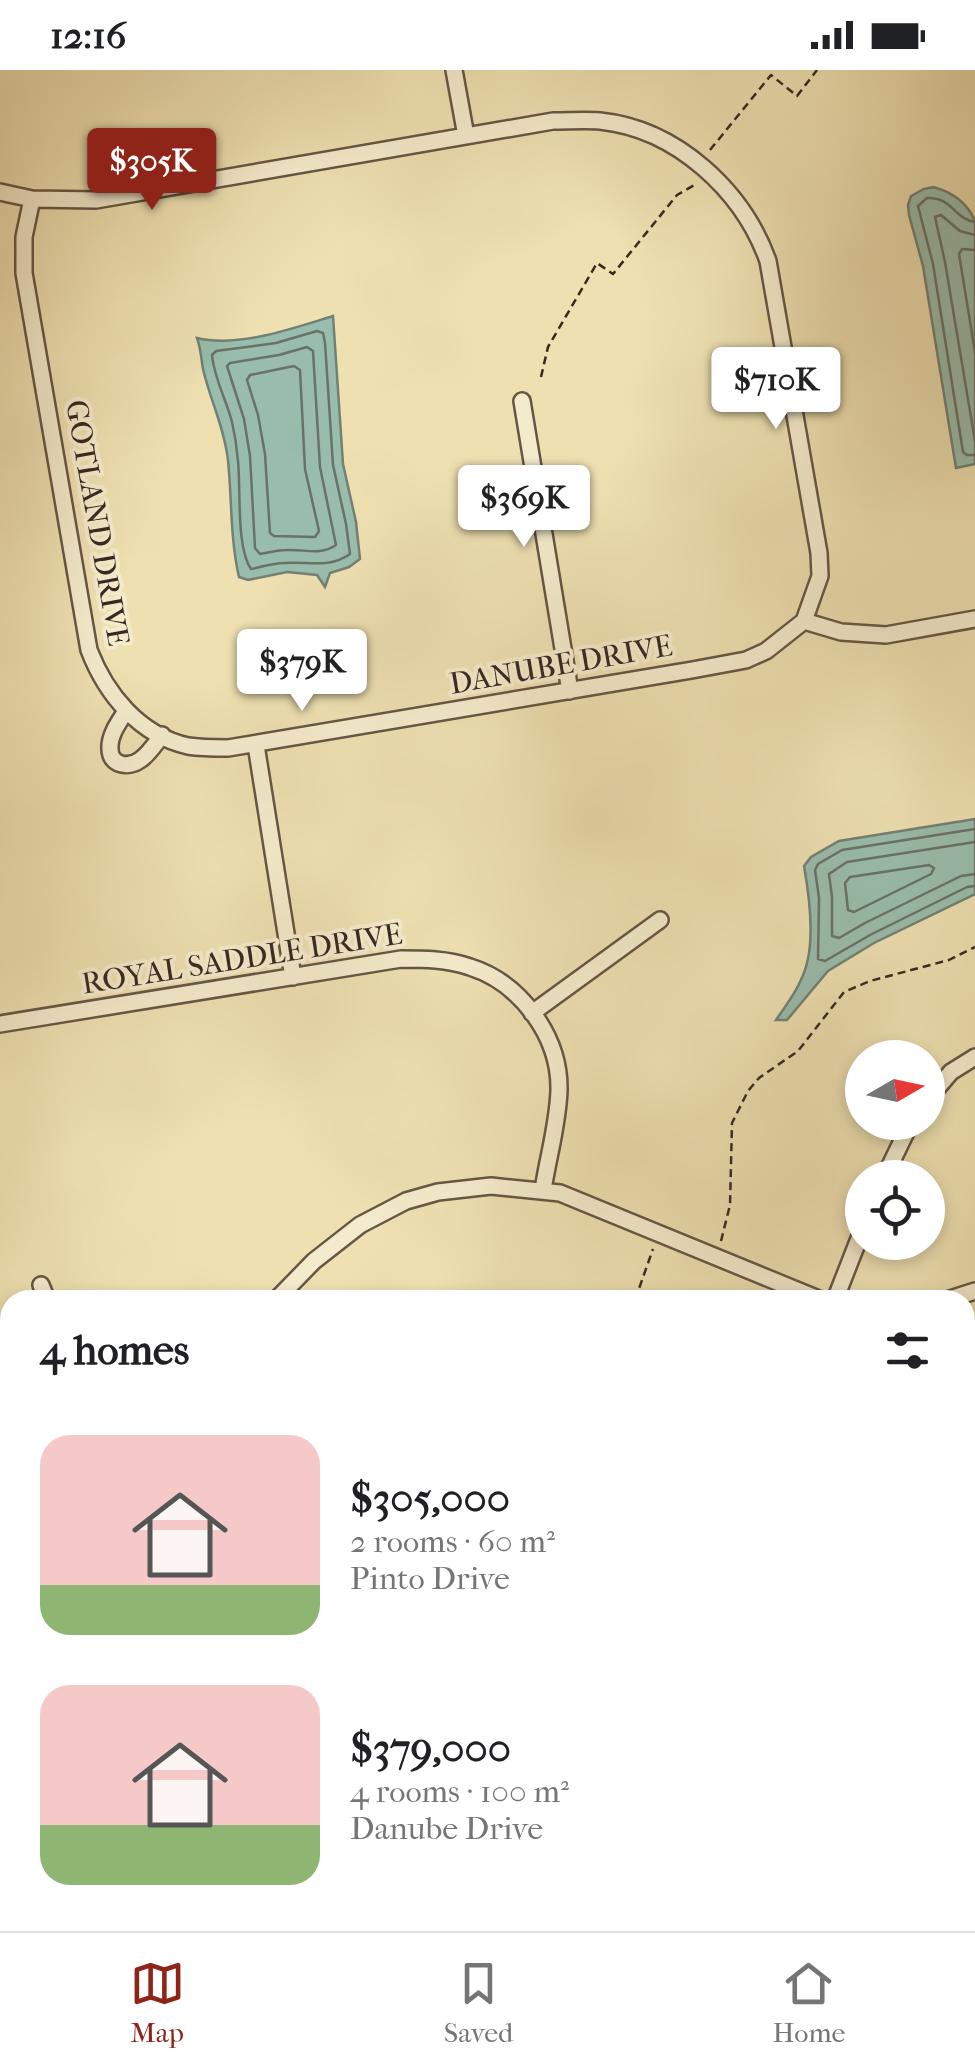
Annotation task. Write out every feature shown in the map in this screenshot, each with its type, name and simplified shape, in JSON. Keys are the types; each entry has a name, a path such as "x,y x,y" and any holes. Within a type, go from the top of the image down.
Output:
{"street":[{"path":"454,70 466,136"},
{"path":"0,192 32,199 96,200 553,122 602,121 651,136 706,170 741,207 762,244 772,280 816,525 820,576 804,621 841,632 886,635 975,619"},
{"name":"GOTLAND DRIVE","path":"32,199 24,237 24,273 89,650 106,686 126,711 162,735 190,746 228,748 256,744"},
{"path":"522,401 570,691"},
{"name":"DANUBE DRIVE","path":"256,744 746,660 766,651 804,621"},
{"path":"126,711 110,744 116,762 134,764 148,754 162,735"},
{"path":"256,744 293,977"},
{"path":"532,1013 660,920"},
{"name":"ROYAL SADDLE DRIVE","path":"0,1024 401,959 448,961 473,968 510,990 532,1013 548,1036 556,1060 556,1121 543,1190"},
{"path":"945,1079 975,1057"},
{"path":"286,1290 334,1243 406,1201 464,1188 503,1186 560,1193 797,1290"},
{"path":"839,1290 851,1260"}],"path":[{"path":"708,152 771,75 797,96 818,70"},
{"path":"542,377 548,348 597,262 612,274 678,195 698,183"},
{"path":"716,1257 730,1205 732,1123 748,1090 798,1051 844,992 870,980 950,960 975,947"},
{"path":"639,1290 659,1234"}],"water":[{"path":"933,187 958,199 975,221 975,464 956,468 923,266 908,205 911,196"},
{"path":"333,316 343,464 360,559 330,573 325,587 317,575 287,572 248,580 239,577 226,448 197,338 248,339"},
{"path":"975,819 975,894 874,943 828,971 787,1020 776,1020 798,986 807,963 810,928 804,866 811,857 839,841"}]}
